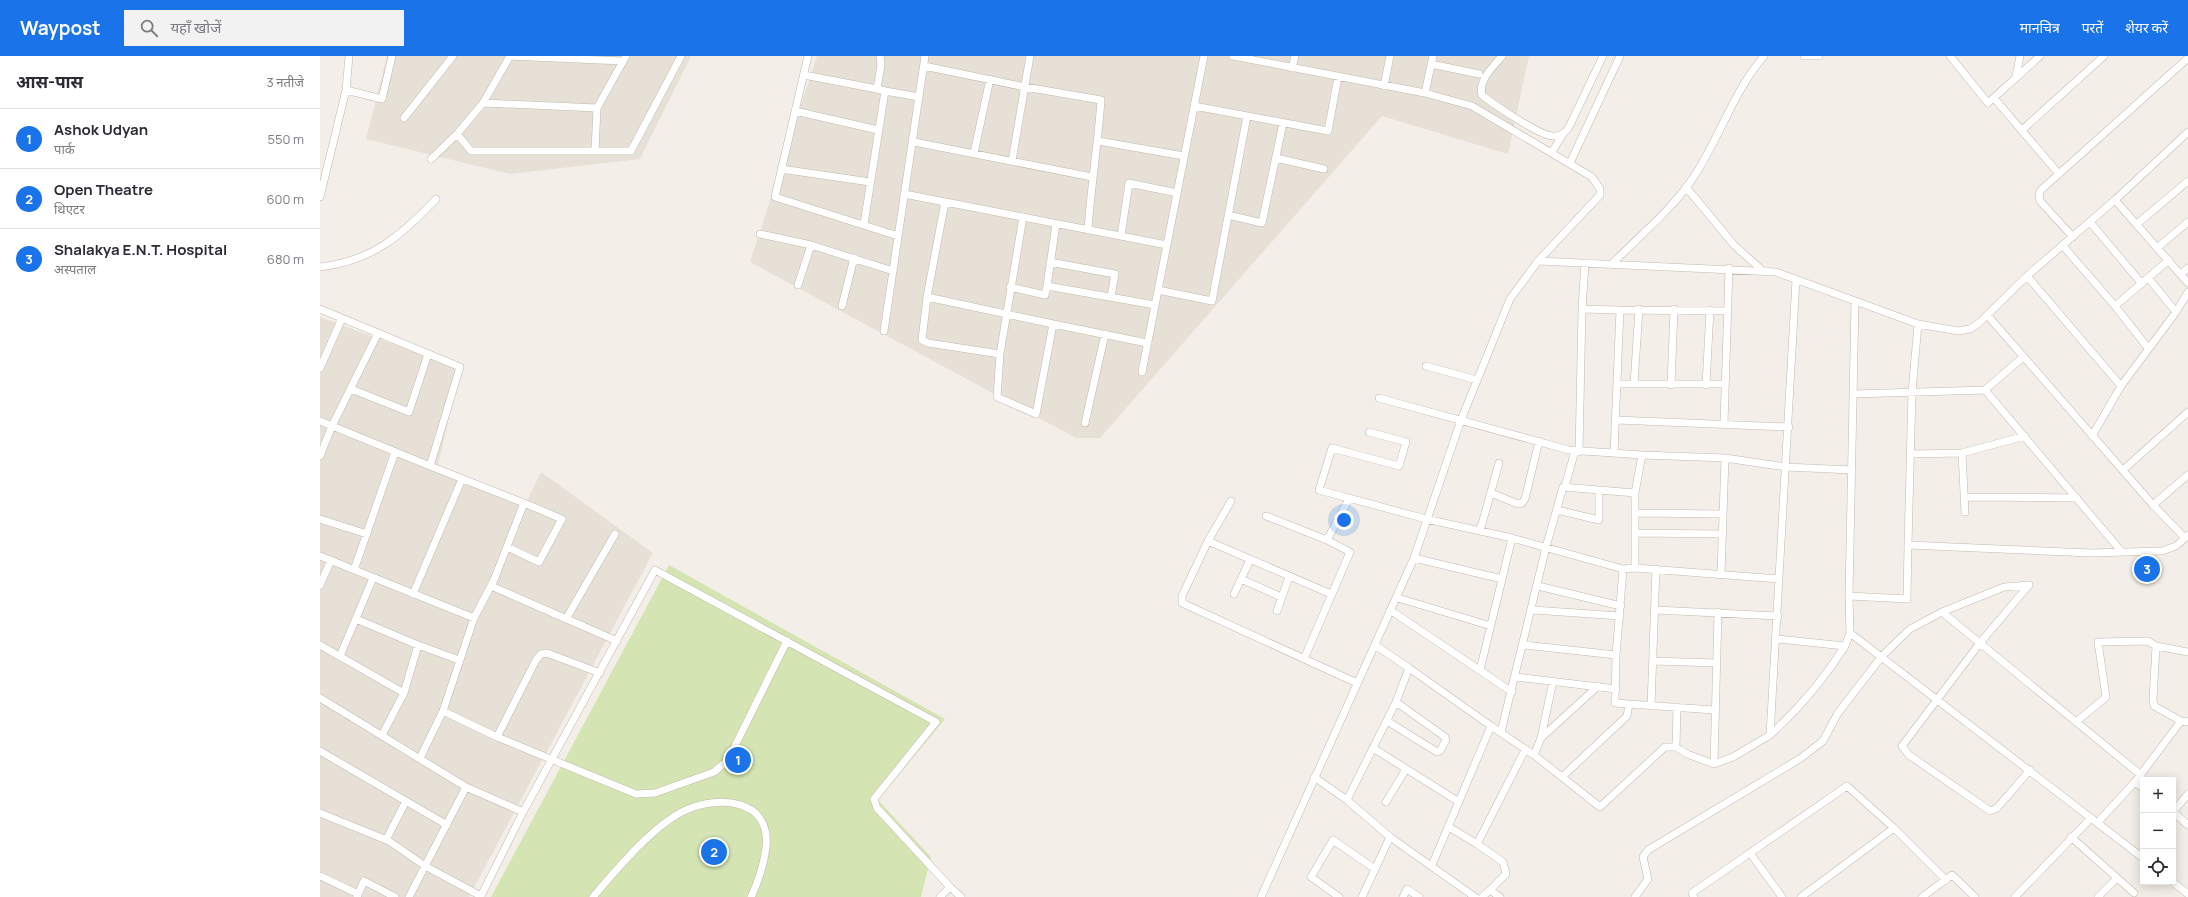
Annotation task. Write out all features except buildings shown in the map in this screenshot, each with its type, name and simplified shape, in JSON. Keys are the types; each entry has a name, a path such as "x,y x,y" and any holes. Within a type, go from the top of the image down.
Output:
{"street":[{"path":"320,197 346,90 349,56"},
{"path":"346,90 382,99 392,56"},
{"path":"404,118 453,56"},
{"path":"431,159 457,134 483,103 510,56 625,59 597,108 595,151"},
{"path":"457,134 471,151 631,151 680,56"},
{"path":"808,56 775,197 898,236"},
{"path":"877,89 881,66 880,56"},
{"path":"884,331 904,194 914,142 925,56"},
{"path":"1012,161 1030,56"},
{"path":"1142,372 1203,56"},
{"path":"1233,56 1260,59 1292,68 1425,93 1472,106 1552,152 1596,182 1600,189 1600,195 1538,261 1510,299 1461,420 1426,519 1414,558 1398,598 1390,610 1314,778 1264,896"},
{"path":"1292,68 1295,56"},
{"path":"1384,86 1390,56"},
{"path":"1425,93 1432,56"},
{"path":"1502,56 1483,82 1481,89 1482,95 1540,132 1553,136 1563,134"},
{"path":"1552,152 1570,125 1603,56"},
{"path":"1570,164 1620,56"},
{"path":"1612,264 1686,187 1708,152 1729,110 1764,56"},
{"path":"1804,56 1819,56"},
{"path":"1950,56 1988,102 2040,56"},
{"path":"2016,76 2020,56"},
{"path":"2022,130 2099,58"},
{"path":"2072,237 2040,201 2039,194 2041,190 2188,58"},
{"path":"1431,64 1479,74"},
{"path":"924,66 1025,87 1101,100 1098,141 1092,177 1088,230"},
{"path":"804,75 919,96"},
{"path":"1194,106 1328,131 1338,77"},
{"path":"974,153 990,80"},
{"path":"864,224 885,90"},
{"path":"1994,98 2059,174"},
{"path":"483,103 597,108"},
{"path":"795,111 878,130"},
{"path":"1158,290 1212,301 1248,116"},
{"path":"1228,216 1262,223 1283,123"},
{"path":"1538,261 1729,268 1776,272 1918,324 1958,331 1970,329 1988,316 2027,276 2115,200 2188,132"},
{"path":"1098,141 1184,156"},
{"path":"914,142 1092,177"},
{"path":"1276,158 1324,169"},
{"path":"781,169 870,182"},
{"path":"2137,224 2188,181"},
{"path":"1121,236 1129,182 1177,193"},
{"path":"1686,187 1734,245 1764,272"},
{"path":"904,194 1167,245"},
{"path":"320,267 352,262 371,254 411,225 436,199"},
{"path":"2115,200 2188,283"},
{"path":"945,202 927,297 922,340 928,343 1000,354"},
{"path":"1022,217 1000,354 997,397 1036,414 1053,324"},
{"path":"2090,222 2142,284"},
{"path":"2157,248 2188,222"},
{"path":"1010,287 1045,295 1048,286 1056,224"},
{"path":"760,234 811,246 893,271"},
{"path":"798,285 811,246"},
{"path":"2063,246 2115,306 2148,348"},
{"path":"842,306 854,258"},
{"path":"2115,306 2149,279 2169,260"},
{"path":"1050,262 1115,274 1111,297"},
{"path":"1501,732 1533,610 1546,547 1562,489 1565,486 1577,452 1585,263"},
{"path":"1724,424 1729,268"},
{"path":"2181,274 2188,268"},
{"path":"2027,276 2121,386"},
{"path":"2149,279 2176,312"},
{"path":"1770,735 1777,639 1779,578 1789,427 1796,280"},
{"path":"1048,286 1155,305"},
{"path":"2092,436 2121,386 2176,312 2188,292"},
{"path":"927,297 1147,343"},
{"path":"1375,645 1534,755 1600,807 1665,747 1676,747 1687,754 1714,764 1733,757 1770,735 1810,695 1829,671 1845,646 1850,633 1849,596 1855,301"},
{"path":"320,309 460,367 430,466"},
{"path":"1582,309 1674,309 1728,311"},
{"path":"1634,384 1639,309"},
{"path":"1671,385 1674,309"},
{"path":"1614,453 1620,310"},
{"path":"1706,385 1710,310"},
{"path":"1908,545 2091,553 2170,550 2186,537 2153,505 1988,316"},
{"path":"320,368 342,318"},
{"path":"1849,596 1907,599 1912,392 1918,324"},
{"path":"320,456 332,426 378,333"},
{"path":"1085,423 1105,334"},
{"path":"351,389 409,412 428,354"},
{"path":"1854,394 1985,390 2023,357"},
{"path":"1426,366 1477,380"},
{"path":"1617,384 1725,384"},
{"path":"1985,390 2122,551"},
{"path":"1379,398 1577,452 1614,453 1642,456 1725,458 1786,467 1852,470"},
{"path":"2123,470 2188,412"},
{"path":"1616,420 1789,427"},
{"path":"320,421 562,519 539,562 507,547"},
{"path":"1369,432 1406,442 1399,466 1332,448 1319,490 1426,519 1512,538 1622,569 1656,569 1779,578"},
{"path":"1911,454 1962,453 2024,436"},
{"path":"1491,493 1518,504 1522,504 1525,499 1539,441"},
{"path":"354,570 396,452"},
{"path":"1962,453 1965,512"},
{"path":"1635,568 1635,493 1642,456"},
{"path":"1721,574 1725,458"},
{"path":"1480,531 1499,463"},
{"path":"2153,505 2188,474"},
{"path":"413,594 462,479"},
{"path":"1565,486 1635,493"},
{"path":"1557,510 1599,520 1599,490"},
{"path":"1964,497 2077,498"},
{"path":"1327,540 1349,499"},
{"path":"1231,501 1208,541 1182,596 1182,603 1357,683"},
{"path":"420,758 443,711 474,618 491,586 524,503"},
{"path":"1636,513 1723,514"},
{"path":"1266,516 1327,540 1350,552 1304,659"},
{"path":"320,519 366,534"},
{"path":"1636,533 1723,534"},
{"path":"566,618 615,534"},
{"path":"1480,670 1512,538"},
{"path":"1208,541 1331,594"},
{"path":"320,556 474,618"},
{"path":"1414,558 1502,579"},
{"path":"320,585 332,560"},
{"path":"1234,594 1250,560"},
{"path":"1622,569 1620,616 1616,655 1615,703 1714,710"},
{"path":"1651,706 1656,610 1656,569"},
{"path":"320,813 386,840 425,866 480,896 523,812 655,570 936,722 874,799 877,808 961,897"},
{"path":"1277,611 1289,577"},
{"path":"340,656 373,578"},
{"path":"1242,579 1281,597"},
{"path":"1636,897 1648,879 1643,857 1648,850 1801,758 1823,741 1838,713 1880,655 1910,629 1942,612 2004,587 2028,585 1980,643 1902,746 1909,755 1990,810 1997,808 2030,770"},
{"path":"491,586 617,641"},
{"path":"1538,586 1620,606"},
{"path":"1398,598 1491,626"},
{"path":"1390,610 1512,692"},
{"path":"1533,610 1620,616"},
{"path":"1656,610 1778,616"},
{"path":"1714,764 1714,710 1718,612"},
{"path":"1942,612 2141,775"},
{"path":"356,619 418,645 459,660"},
{"path":"1850,633 2140,856"},
{"path":"1777,639 1845,646"},
{"path":"443,711 497,737 552,760 636,794 646,795 714,772 728,760 787,641"},
{"path":"2076,722 2106,697 2098,642 2148,641 2156,646 2188,652"},
{"path":"320,645 404,693"},
{"path":"382,735 404,693 418,645"},
{"path":"1524,645 1616,655"},
{"path":"2098,822 2135,782 2184,722 2154,706 2156,646"},
{"path":"497,737 536,660 541,654 547,653 600,673"},
{"path":"1654,661 1716,663"},
{"path":"1347,800 1396,702 1409,668"},
{"path":"1516,677 1616,689"},
{"path":"1534,755 1541,738 1553,681"},
{"path":"1541,738 1598,686"},
{"path":"320,698 466,787 523,812"},
{"path":"1387,721 1437,752 1440,751 1446,740 1445,737 1396,702"},
{"path":"1562,777 1627,716 1629,704"},
{"path":"1676,747 1677,708"},
{"path":"1432,865 1491,726"},
{"path":"1373,748 1459,802"},
{"path":"1477,844 1525,750"},
{"path":"320,751 447,824"},
{"path":"1386,802 1406,769"},
{"path":"1314,778 1347,800 1390,837 1432,865 1475,897"},
{"path":"2135,782 2140,786"},
{"path":"1694,897 1692,893 1846,786 1894,828 1946,880"},
{"path":"409,897 466,787"},
{"path":"2176,808 2188,794"},
{"path":"386,840 406,801"},
{"path":"593,897 625,859 667,822 685,810 706,803 718,801 742,804 751,810 762,826 766,847 757,885 751,897"},
{"path":"2174,813 2188,825"},
{"path":"2015,897 2071,837 2091,818"},
{"path":"1449,827 1503,862 1506,874 1482,897"},
{"path":"1801,897 1894,828"},
{"path":"1362,897 1390,837"},
{"path":"2071,837 2134,893"},
{"path":"1339,897 1311,876 1333,840 1375,870"},
{"path":"1750,853 1782,897"},
{"path":"320,876 357,895 364,881 395,897"},
{"path":"1922,897 1952,876 1975,897"},
{"path":"2098,897 2117,878"},
{"path":"2176,884 2187,891"},
{"path":"940,897 950,887"},
{"path":"1403,897 1408,889 1419,897"},
{"path":"1490,890 1500,897"}],"shaded area":[{"path":"387,56 691,56 640,159 510,174 366,139"},
{"path":"817,56 1529,56 1508,154 1382,116 1100,438 1076,438 750,262"},
{"path":"320,317 460,369 438,465 527,501 541,472 653,553 469,897 320,897"}],"green space":[{"path":"669,565 945,719 878,800 931,857 921,897 491,897"}],"place":[{"name":"Shalakya E.N.T. Hospital","path":"2147,569"},
{"name":"Ashok Udyan","path":"738,760"},
{"name":"Open Theatre","path":"714,852"}]}
